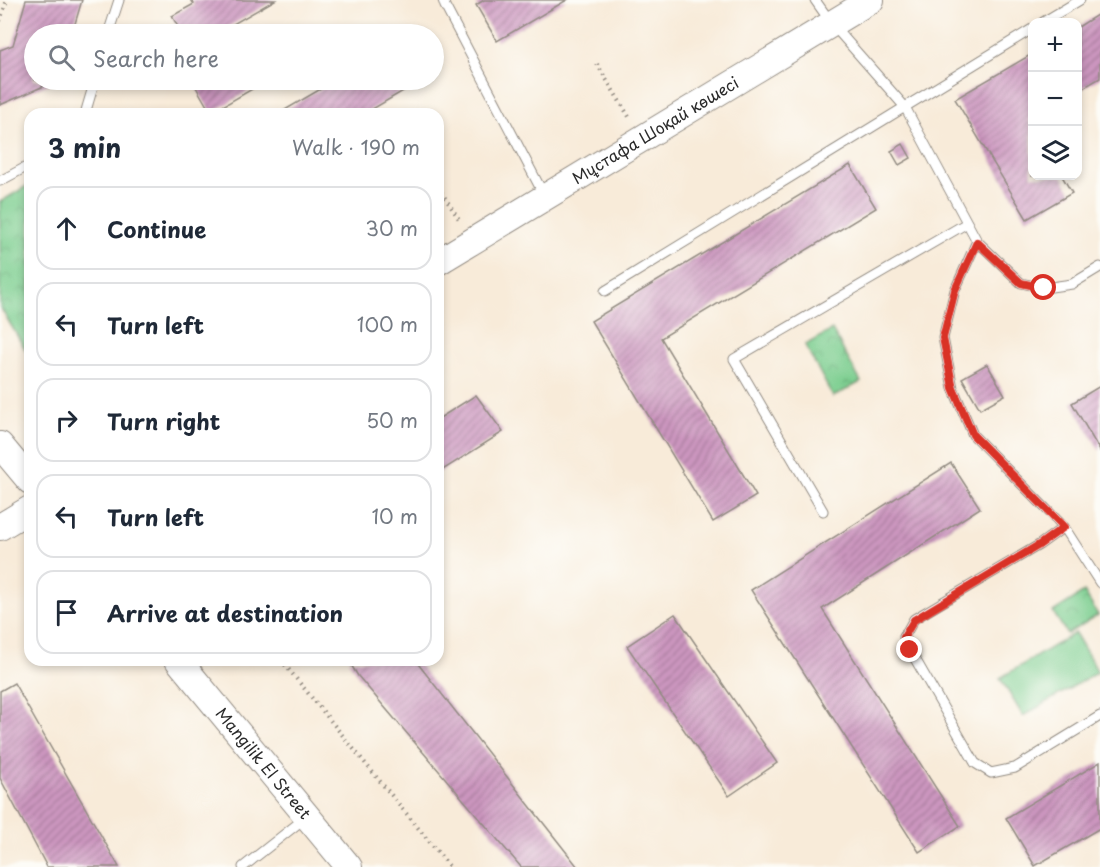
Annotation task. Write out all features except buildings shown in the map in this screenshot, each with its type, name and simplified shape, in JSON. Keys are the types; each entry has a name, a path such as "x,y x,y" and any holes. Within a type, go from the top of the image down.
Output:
{"street":[{"name":"Мұстафа Шоқай көшесі","path":"444,258 870,0"},
{"path":"0,445 24,474"},
{"path":"0,527 24,513"},
{"name":"Mangilik El Street","path":"183,666 349,867"}],"lane":[{"path":"111,24 119,0"},
{"path":"443,0 545,198"},
{"path":"815,0 832,24 905,107 977,242 1021,283 1044,288 1071,284 1100,267"},
{"path":"1050,18 1080,0"},
{"path":"605,291 1028,31"},
{"path":"86,108 92,90"},
{"path":"0,182 24,168"},
{"path":"823,511 734,359 967,223"},
{"path":"977,242 955,290 943,338 953,388 973,435 1064,527 1100,583"},
{"path":"1064,527 1039,545 914,620 904,637 975,763 991,773 1015,768 1100,716"},
{"path":"243,867 307,817"}],"path":[{"path":"0,21 7,0"},
{"path":"597,64 642,138"},
{"path":"444,196 473,241"},
{"path":"286,666 450,867"}],"green space":[{"path":"24,188 24,347 0,307 0,202"},
{"path":"832,330 861,382 833,397 805,345"},
{"path":"1084,592 1098,615 1067,634 1053,612"},
{"path":"1075,633 1098,672 1023,716 1000,678"}],"route":[{"path":"910,650 904,637 914,620 1039,545 1064,527 973,435 953,388 943,338 955,290 977,242 1021,283 1044,288"}]}
